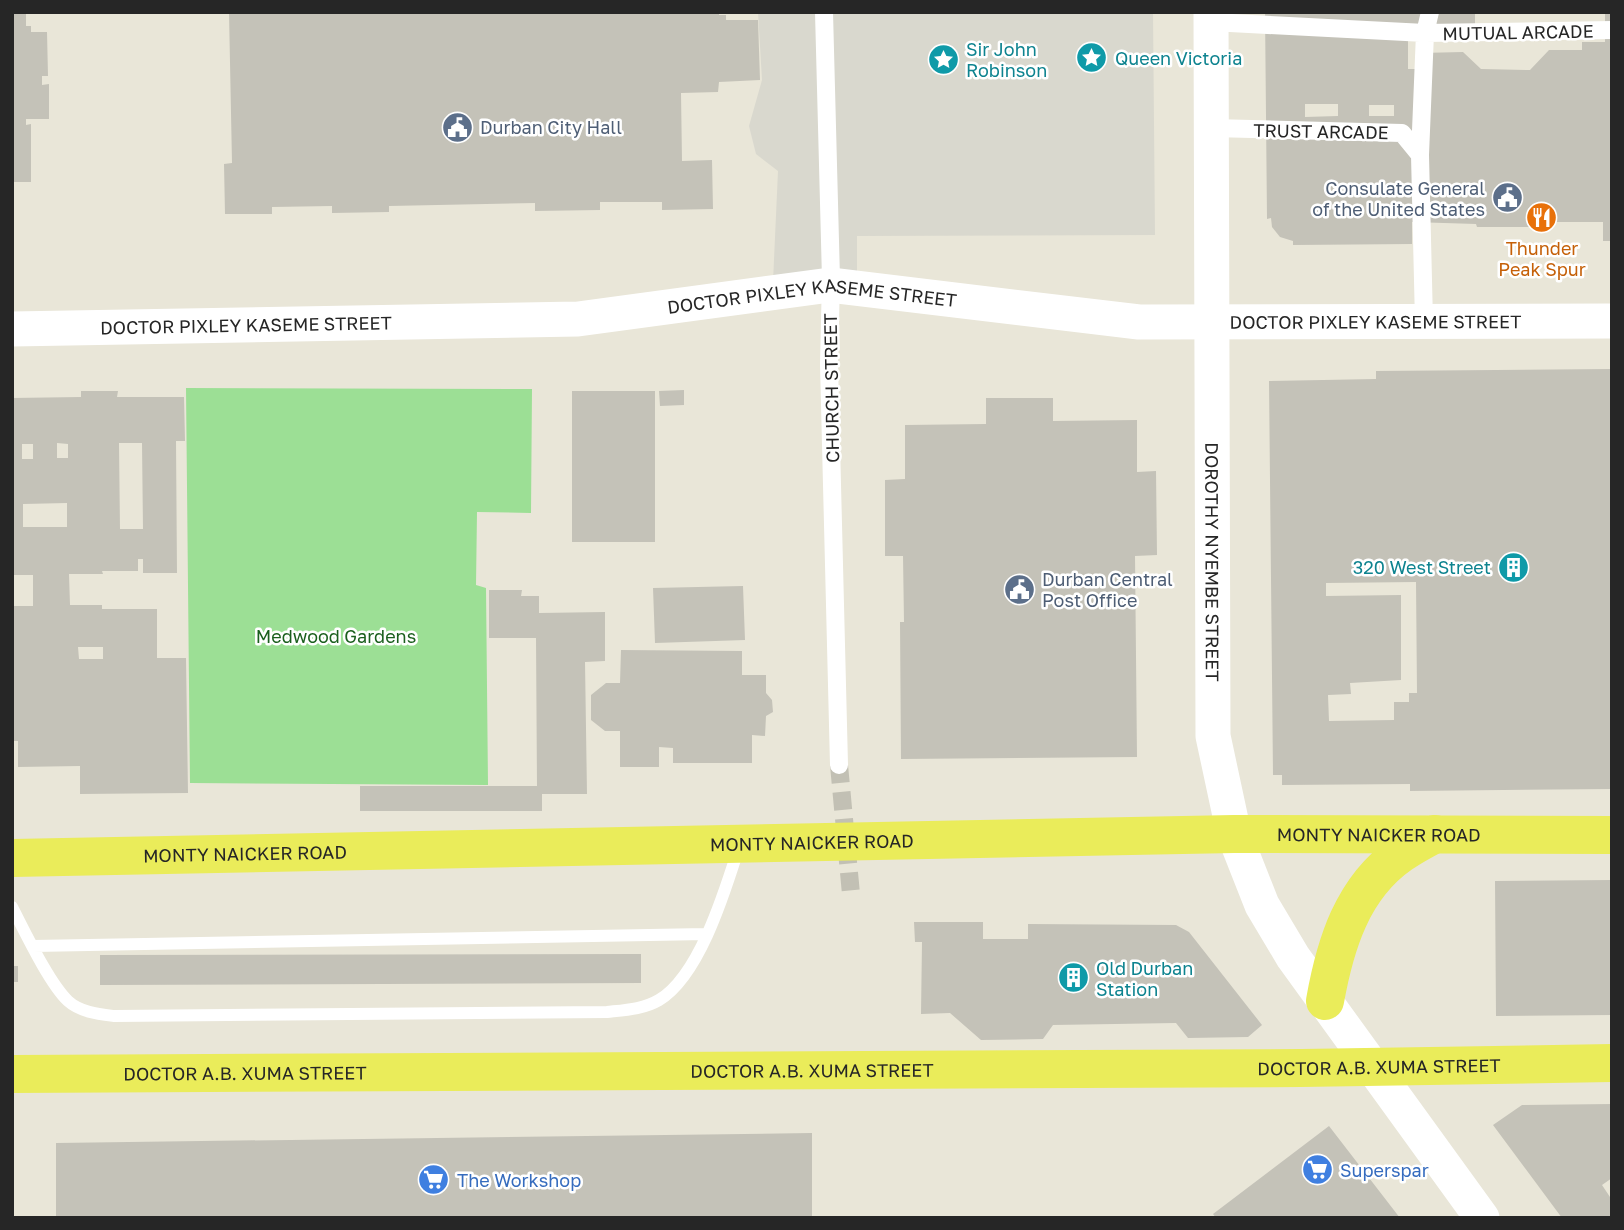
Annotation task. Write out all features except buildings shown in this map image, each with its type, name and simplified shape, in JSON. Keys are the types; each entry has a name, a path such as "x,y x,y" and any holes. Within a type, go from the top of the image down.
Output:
{"main road":[{"name":"DOROTHY NYEMBE STREET","path":"1211,17 1213,736 1234,834 1262,905 1293,957 1482,1218"},
{"name":"DOCTOR PIXLEY KASEME STREET","path":"12,329 578,319 830,285 1139,322 1612,321"},
{"name":"MONTY NAICKER ROAD","path":"12,858 1234,834 1612,835"},
{"path":"1325,1002 1339,944 1353,907 1377,874 1400,854 1435,834"},
{"name":"DOCTOR A.B. XUMA STREET","path":"12,1074 1374,1067 1612,1063"}],"street":[{"name":"CHURCH STREET","path":"824,12 839,765"},
{"name":"MUTUAL ARCADE","path":"1420,155 1425,33 1430,12"},
{"name":"MUTUAL ARCADE","path":"1211,17 1425,33 1612,30"},
{"name":"TRUST ARCADE","path":"1212,128 1402,133 1420,155"},
{"path":"1420,155 1424,322"}],"lane":[{"path":"12,907 57,988 69,1002 93,1014 607,1012 636,1009 658,1001 678,986 692,965 751,844"},
{"path":"33,946 706,934"}],"green space":[{"name":"Medwood Gardens","path":"186,388 532,389 531,513 477,512 476,585 486,588 488,785 190,783"}],"shaded area":[{"path":"758,12 1153,12 1155,235 857,236 857,280 773,282 778,171 756,154 749,126 762,80"}],"tunnel":[{"path":"839,765 851,894"}],"place":[{"name":"Queen Victoria","path":"1092,58"},
{"name":"Sir John Robinson","path":"943,59"},
{"name":"Durban City Hall","path":"457,127"},
{"name":"Consulate General of the United States","path":"1508,198"},
{"name":"Thunder Peak Spur","path":"1542,218"},
{"name":"320 West Street","path":"1514,567"},
{"name":"Durban Central Post Office","path":"1019,589"},
{"name":"Old Durban Station","path":"1073,978"},
{"name":"Superspar","path":"1317,1170"},
{"name":"The Workshop","path":"434,1180"}]}
